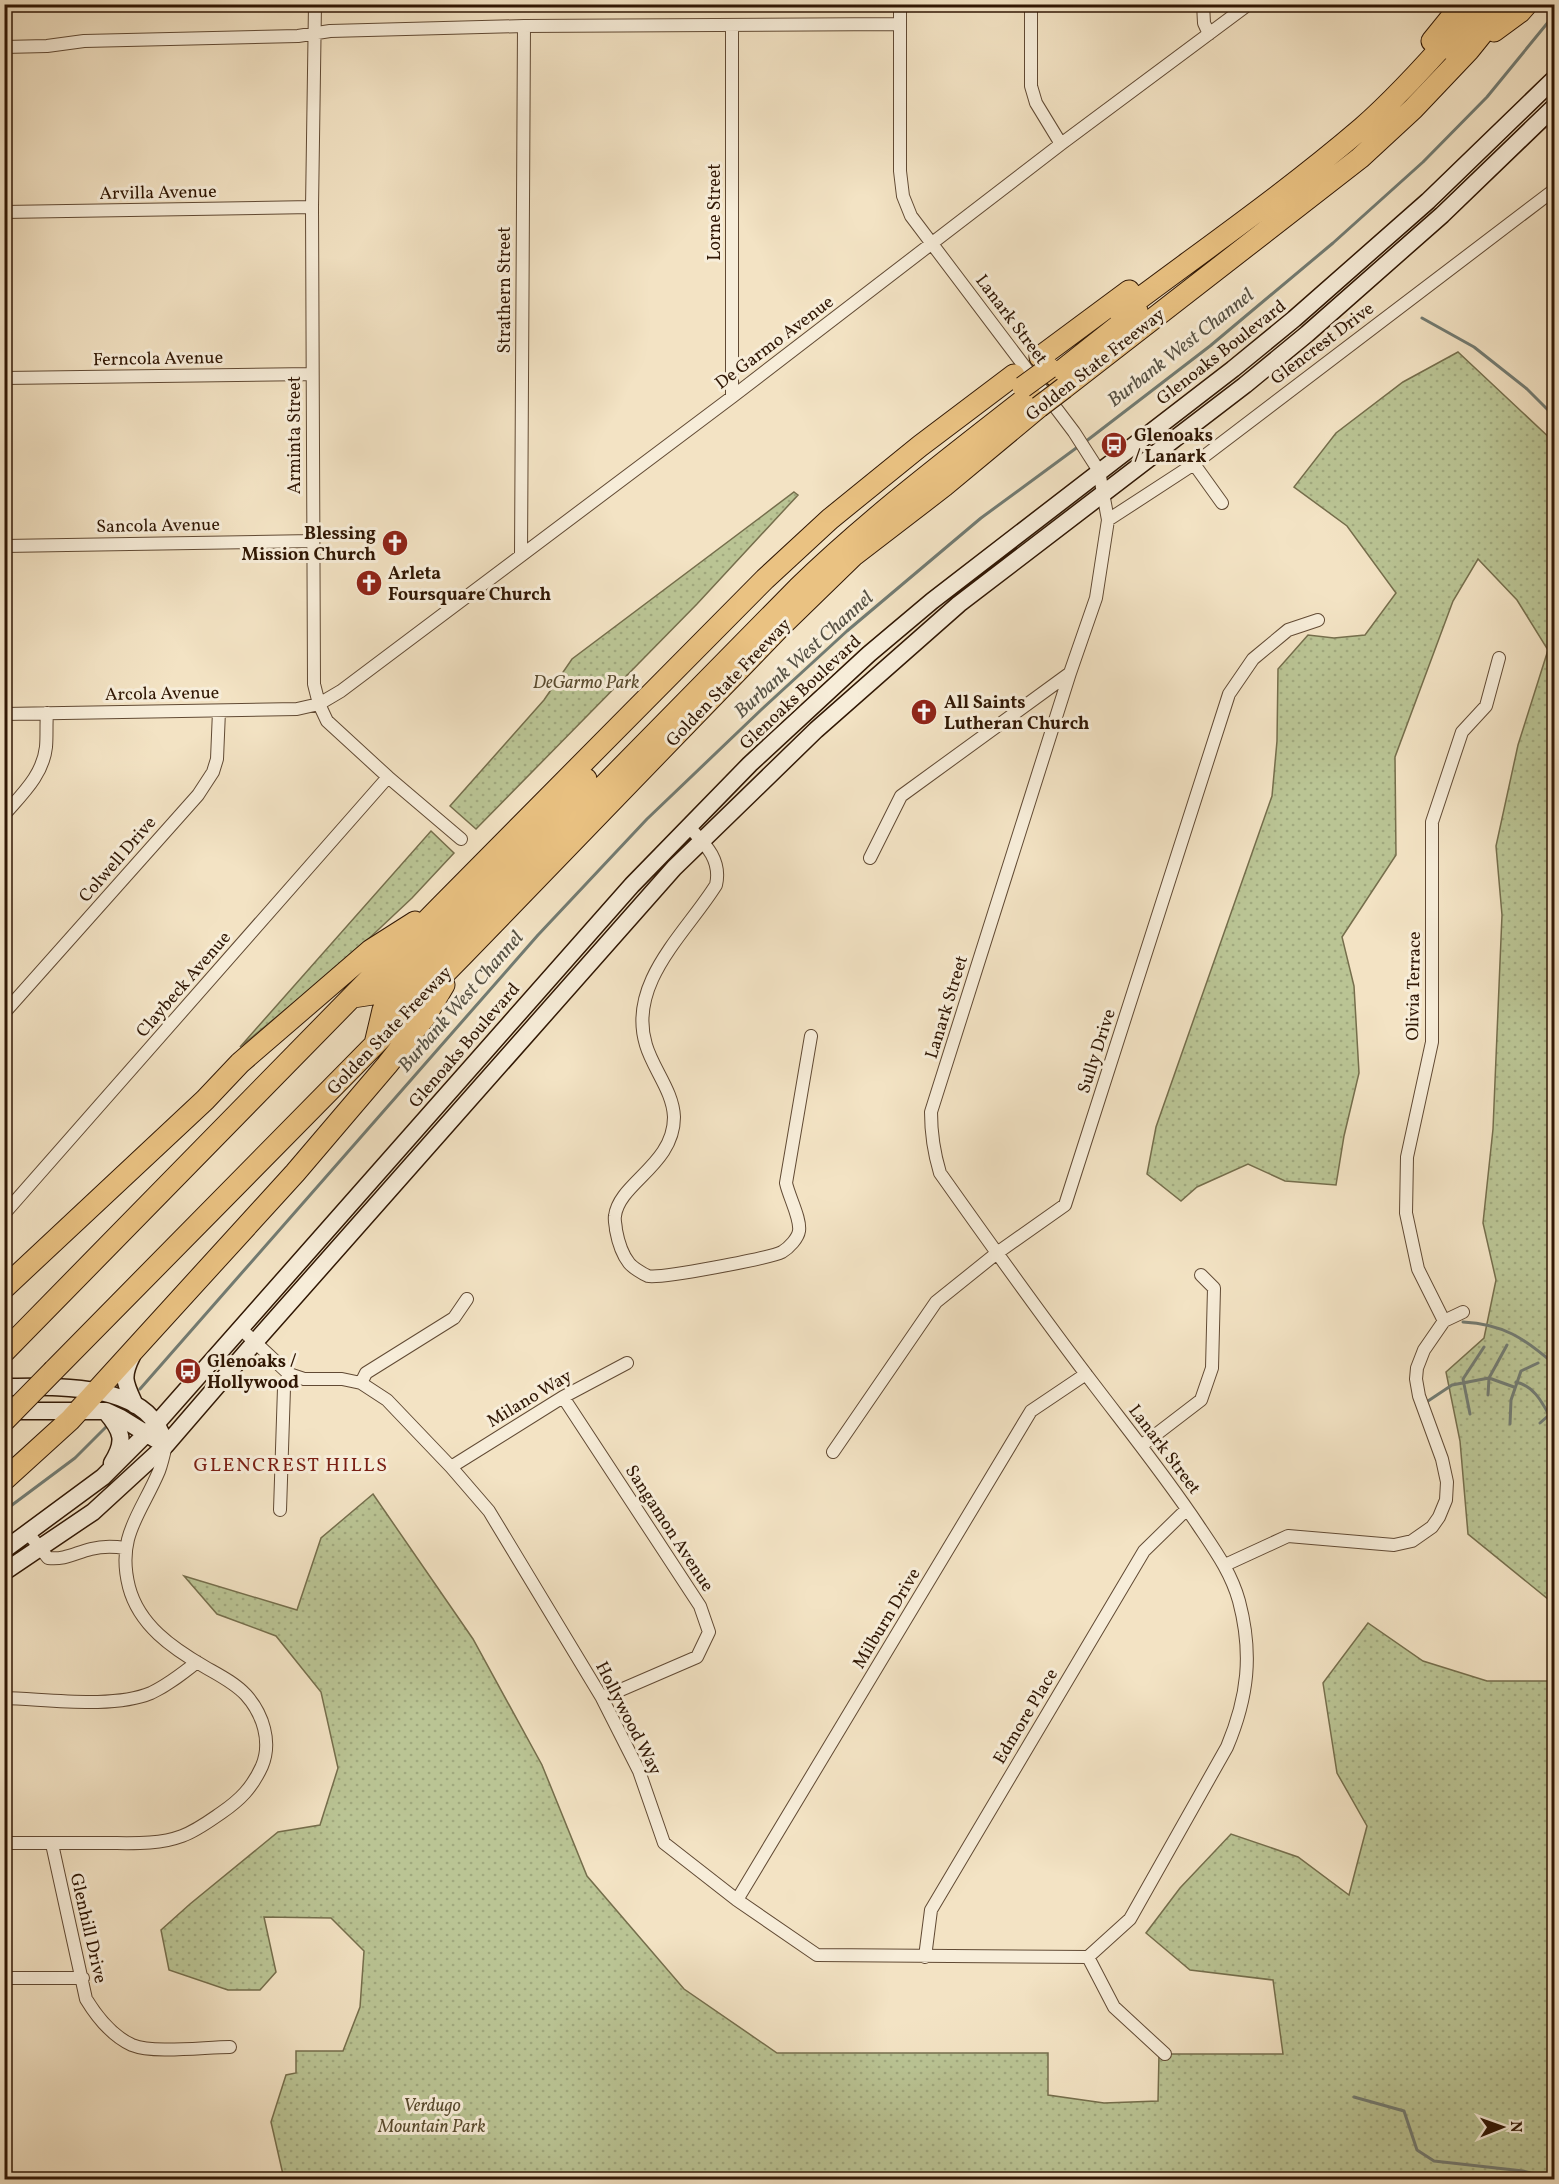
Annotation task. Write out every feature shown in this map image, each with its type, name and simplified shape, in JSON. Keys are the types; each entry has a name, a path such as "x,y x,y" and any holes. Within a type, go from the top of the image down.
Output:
{"highway":[{"name":"Golden State Freeway","path":"4,1421 462,956 773,634 853,556 944,486 1027,391 1314,153 1399,77 1439,34 1462,4"},
{"path":"1052,372 1303,177 1364,126 1413,79 1477,4"},
{"path":"1052,372 1346,153 1387,117 1424,78 1456,43 1486,4"},
{"name":"Golden State Freeway","path":"5,1351 765,579 830,519 920,447 1027,391 1360,158 1413,109 1469,50 1506,4"},
{"path":"1469,50 1520,12 1527,4"},
{"path":"353,997 379,993 629,734 795,569 899,480 1027,391"},
{"path":"375,1045 383,1010 798,588 826,561 1027,391"},
{"path":"4,1288 205,1100 240,1063 371,950 441,906"},
{"path":"4,1480 78,1411 295,1173 425,1017 462,956"}],"main road":[{"name":"Glenoaks Boulevard","path":"103,1477 152,1429 632,885 750,764 869,654 1095,464 1233,369 1294,319 1428,201 1554,79"},
{"path":"4,1572 93,1512 166,1445 701,840 816,730 959,604 1307,334 1442,215 1554,107"},
{"path":"395,1153 410,1167"},
{"path":"136,1347 124,1371 127,1387 135,1405 166,1445"},
{"path":"4,1387 72,1387 114,1395 135,1405"},
{"path":"4,1411 106,1411 152,1429"},
{"path":"4,1550 103,1477 118,1454 122,1441 120,1432 106,1411"}],"street":[{"name":"Arminta Street","path":"315,4 312,207 314,684 319,704 327,721 461,839"},
{"name":"Lanark Street","path":"900,4 900,171 903,196 911,216 1074,432 1095,464 1104,493 1108,520 1096,598 931,1112 934,1153 940,1173 1187,1509 1225,1565 1238,1600 1246,1637 1246,1690 1236,1726 1215,1772 1130,1919 1088,1957"},
{"path":"1030,4 1031,86 1036,104 1061,144"},
{"path":"1203,4 1204,23 1209,34"},
{"name":"De Garmo Avenue","path":"319,704 341,691 732,397 1061,144 1249,4"},
{"path":"4,47 47,46 84,41 298,36 315,33 524,26 900,24"},
{"name":"Strathern Street","path":"521,555 524,26"},
{"name":"Lorne Street","path":"732,26 732,397"},
{"name":"Glencrest Drive","path":"1108,520 1194,464 1554,190"},
{"name":"Arvilla Avenue","path":"4,212 312,207"},
{"name":"Ferncola Avenue","path":"4,378 312,374"},
{"path":"1194,464 1222,503"},
{"name":"Sancola Avenue","path":"4,546 313,541"},
{"name":"Sully Drive","path":"833,1452 936,1302 997,1253 1065,1205 1229,694 1253,659 1288,630 1318,620"},
{"name":"Olivia Terrace","path":"1444,1321 1418,1269 1406,1213 1407,1157 1432,1042 1432,822 1462,732 1486,706 1499,658"},
{"path":"870,858 901,796 1070,674"},
{"name":"Arcola Avenue","path":"4,714 297,709 319,704"},
{"name":"Colwell Drive","path":"4,1013 198,795 213,772 217,759 219,711"},
{"path":"4,814 40,771 46,748 47,713"},
{"name":"Claybeck Avenue","path":"4,1214 388,777"},
{"path":"688,826 709,849 717,867 716,885 652,977 645,994 642,1012 646,1046 673,1107 673,1130 666,1148 650,1170 624,1196 615,1215 618,1241 630,1265 649,1276 737,1263 782,1252 788,1247 799,1231 798,1215 789,1197 786,1183 811,1036"},
{"path":"1141,1446 1201,1400 1212,1368 1214,1288 1201,1275"},
{"path":"360,1383 366,1373 454,1318 467,1299"},
{"path":"1225,1565 1288,1536 1394,1545 1412,1541 1432,1527 1446,1500 1446,1472 1419,1396 1417,1368 1424,1350 1444,1321 1463,1312"},
{"path":"241,1329 289,1374 284,1388 280,1510"},
{"name":"Milano Way","path":"451,1467 563,1397 627,1362"},
{"name":"Hollywood Way","path":"289,1374 304,1378 360,1383 387,1400 489,1511 602,1698 639,1771 664,1843 737,1900 817,1955 1088,1957"},
{"name":"Milburn Drive","path":"737,1900 1031,1411 1086,1374"},
{"name":"Sangamon Avenue","path":"563,1397 700,1606 709,1632 697,1657 602,1698"},
{"path":"4,1843 136,1843 161,1841 181,1836 203,1826 233,1805 254,1784 264,1760 266,1735 261,1715 245,1694 161,1638 143,1619 134,1603 129,1586 125,1548 134,1518 159,1471 166,1445"},
{"name":"Edmore Place","path":"925,1957 931,1910 1144,1551 1187,1509"},
{"path":"28,1533 48,1558 60,1559 91,1548 106,1546 125,1548"},
{"path":"4,1698 123,1700 150,1693 173,1681 197,1662"},
{"name":"Glenhill Drive","path":"52,1844 86,1999 97,2017 115,2034 134,2046 160,2049 230,2047"},
{"path":"1088,1957 1114,2007 1165,2054"},
{"path":"4,1978 83,1978"}],"green space":[{"path":"1458,352 1554,442 1554,1624 1549,1600 1468,1534 1460,1441 1446,1372 1484,1338 1496,1280 1483,1223 1493,1129 1502,915 1496,846 1518,745 1548,650 1517,600 1478,559 1453,601 1395,757 1396,855 1342,937 1354,986 1359,1073 1344,1136 1336,1185 1285,1181 1248,1164 1197,1187 1181,1201 1147,1174 1156,1127 1272,796 1277,741 1278,669 1308,635 1334,638 1365,635 1396,593 1347,526 1294,487 1336,433 1403,382"},
{"name":"DeGarmo Park","path":"794,492 798,495 697,604 476,829 450,806 544,700 572,659"},
{"path":"431,831 454,853 412,898 346,960 240,1047"},
{"name":"Verdugo Mountain Park","path":"373,1494 473,1639 542,1765 587,1876 684,1989 777,2053 1048,2053 1048,2095 1104,2103 1158,2101 1159,2054 1283,2054 1273,1980 1190,1970 1146,1933 1180,1888 1231,1834 1298,1857 1349,1895 1367,1826 1337,1773 1323,1683 1368,1623 1423,1661 1487,1681 1554,1681 1554,2179 284,2179 271,2122 286,2075 296,2073 296,2051 343,2051 360,2007 364,1951 331,1918 264,1917 276,1972 260,1990 228,1990 169,1970 161,1930 278,1832 320,1825 338,1768 321,1692 276,1636 217,1614 184,1576 297,1610 321,1538"}],"waterway":[{"name":"Burbank West Channel","path":"1085,442 1210,346 1333,243 1423,162 1487,97 1554,15"},
{"path":"1422,318 1474,347 1527,389 1554,416"},
{"name":"Burbank West Channel","path":"140,1389 538,935 647,819 847,631 981,518 1079,446"},
{"path":"1463,1322 1490,1326 1512,1334 1554,1364"},
{"path":"1488,1395 1489,1378 1507,1345"},
{"path":"1470,1414 1463,1379 1484,1347"},
{"path":"1510,1424 1511,1400 1521,1371 1538,1363"},
{"path":"1425,1403 1452,1385 1489,1378 1514,1387"},
{"path":"1516,1382 1532,1390 1549,1415"},
{"path":"1540,1423 1549,1415 1554,1414"},
{"name":"Burbank West Channel","path":"4,1511 75,1458 108,1425"},
{"path":"1354,2097 1404,2111 1417,2150 1434,2161 1523,2171 1554,2179"}],"place":[{"name":"Glenoaks / Lanark","path":"1114,445"},
{"name":"Blessing Mission Church","path":"395,543"},
{"name":"Arleta Foursquare Church","path":"369,583"},
{"name":"All Saints Lutheran Church","path":"924,712"},
{"name":"Glenoaks / Hollywood","path":"188,1371"}],"district":[{"name":"GLENCREST HILLS","path":"291,1464"}]}
